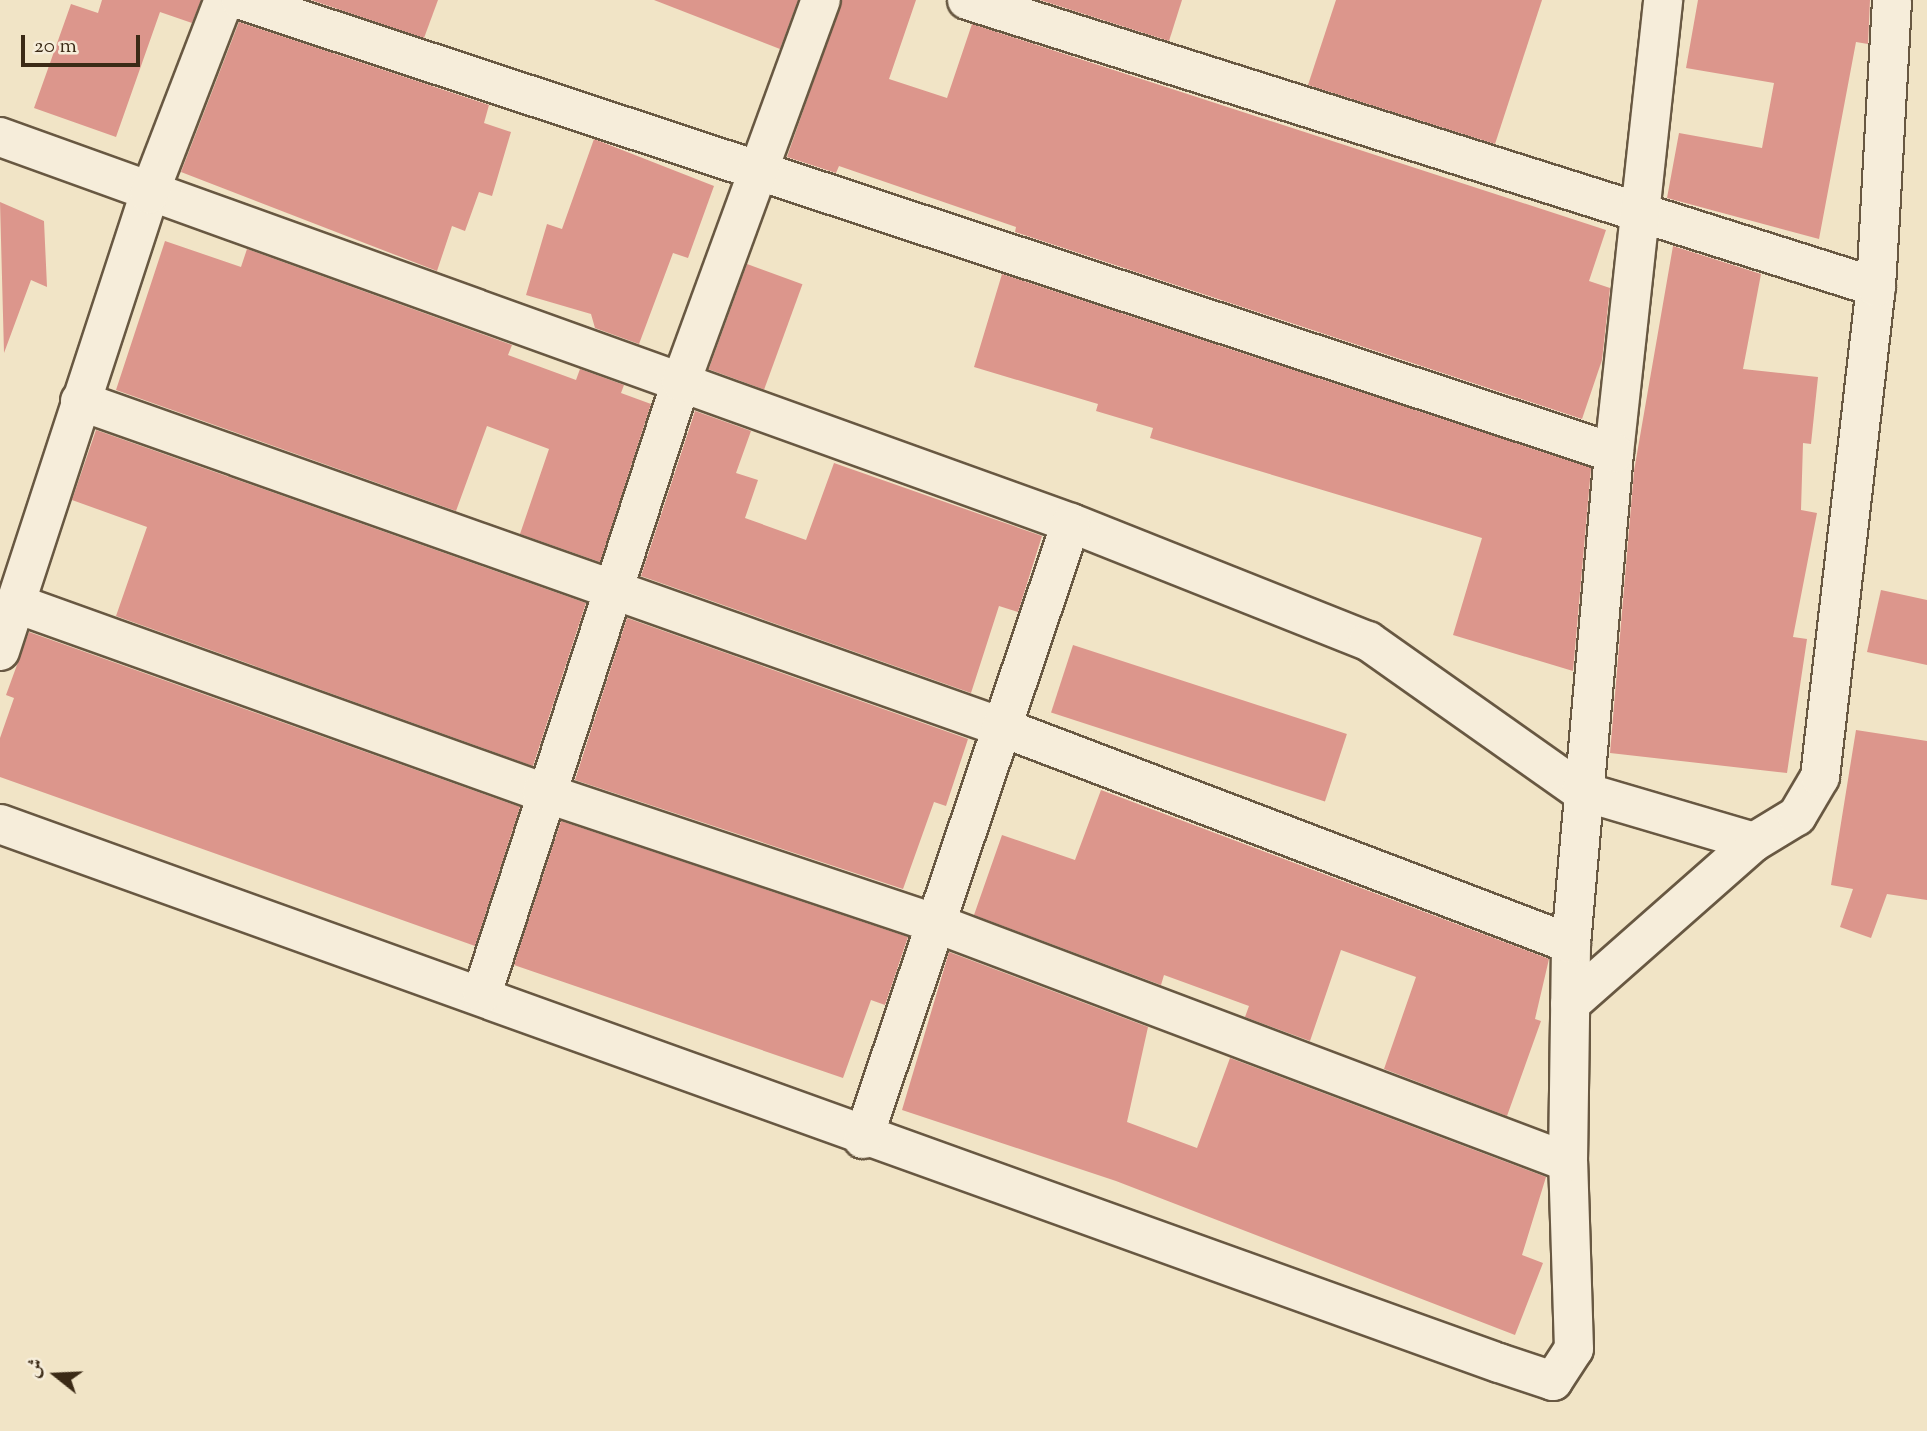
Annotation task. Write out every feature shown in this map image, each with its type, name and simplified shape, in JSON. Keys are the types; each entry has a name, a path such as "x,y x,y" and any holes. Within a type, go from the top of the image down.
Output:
{"street":[{"path":"0,651 149,194 224,0"},
{"path":"241,0 761,174 1614,453"},
{"path":"482,994 542,792 615,591 681,382 761,174 821,0"},
{"path":"967,0 1876,287"},
{"path":"0,824 482,994 863,1139 1553,1381 1574,1349 1567,1162 1571,944 1581,791 1639,211 1663,0"},
{"path":"1570,1004 1754,842 1797,816 1814,794 1828,747 1876,287 1892,0"},
{"path":"0,137 149,194 1071,523 1394,653 1581,791 1754,842"},
{"path":"80,401 1001,727 1571,944"},
{"path":"863,1139 940,925 1001,727 1071,523"},
{"path":"17,604 542,792 940,925 1567,1162"}],"building":[{"path":"102,0 201,0 192,23 160,12 116,137 34,108 71,4 98,13"},
{"path":"311,0 438,0 424,38"},
{"path":"654,0 798,0 780,49"},
{"path":"842,0 916,0 889,79 947,98 972,24 1606,230 1589,281 1610,288 1602,360 1582,419 1015,232 1016,227 839,166 836,173 787,157"},
{"path":"1040,0 1182,0 1169,41"},
{"path":"1336,0 1542,0 1495,144 1308,85"},
{"path":"1698,0 1870,0 1868,44 1856,42 1819,239 1667,198 1679,133 1762,148 1774,83 1686,68"},
{"path":"239,22 489,105 484,123 511,132 492,196 479,192 465,231 452,226 437,271 181,172"},
{"path":"594,139 714,186 688,258 673,253 639,344 595,328 591,314 526,295 547,224 562,229"},
{"path":"0,202 44,221 47,287 31,280 4,353"},
{"path":"165,241 241,267 247,249 512,345 508,355 576,380 580,369 624,385 621,393 651,404 600,562 520,534 549,449 487,426 456,511 116,390"},
{"path":"1673,246 1761,274 1743,369 1818,377 1811,444 1803,443 1801,510 1817,513 1793,637 1807,639 1787,773 1610,753 1634,471"},
{"path":"747,264 802,284 764,389 709,369"},
{"path":"1002,274 1591,468 1573,671 1453,635 1482,538 1150,438 1153,428 1096,411 1098,404 974,367"},
{"path":"695,411 751,431 736,473 758,480 745,518 806,540 834,463 1042,536 1018,612 999,606 971,693 641,576"},
{"path":"96,430 586,603 533,766 116,616 147,527 72,500"},
{"path":"1881,590 1927,600 1927,665 1867,652"},
{"path":"627,618 968,739 946,806 934,802 903,889 575,780"},
{"path":"29,632 520,807 475,946 0,777 0,738 14,698 6,695"},
{"path":"1073,645 1347,734 1325,802 1051,713"},
{"path":"1856,730 1927,741 1927,900 1887,894 1871,938 1840,927 1853,889 1831,885"},
{"path":"1101,790 1549,959 1535,1019 1541,1021 1507,1116 1384,1069 1416,977 1341,950 1310,1041 1245,1017 1249,1006 1164,975 1161,985 974,915 1002,835 1075,860"},
{"path":"561,821 908,937 885,1005 871,1000 843,1078 514,965"},
{"path":"949,952 1148,1027 1127,1122 1197,1148 1230,1058 1546,1177 1522,1255 1543,1263 1515,1335 1116,1181 902,1110"}]}
